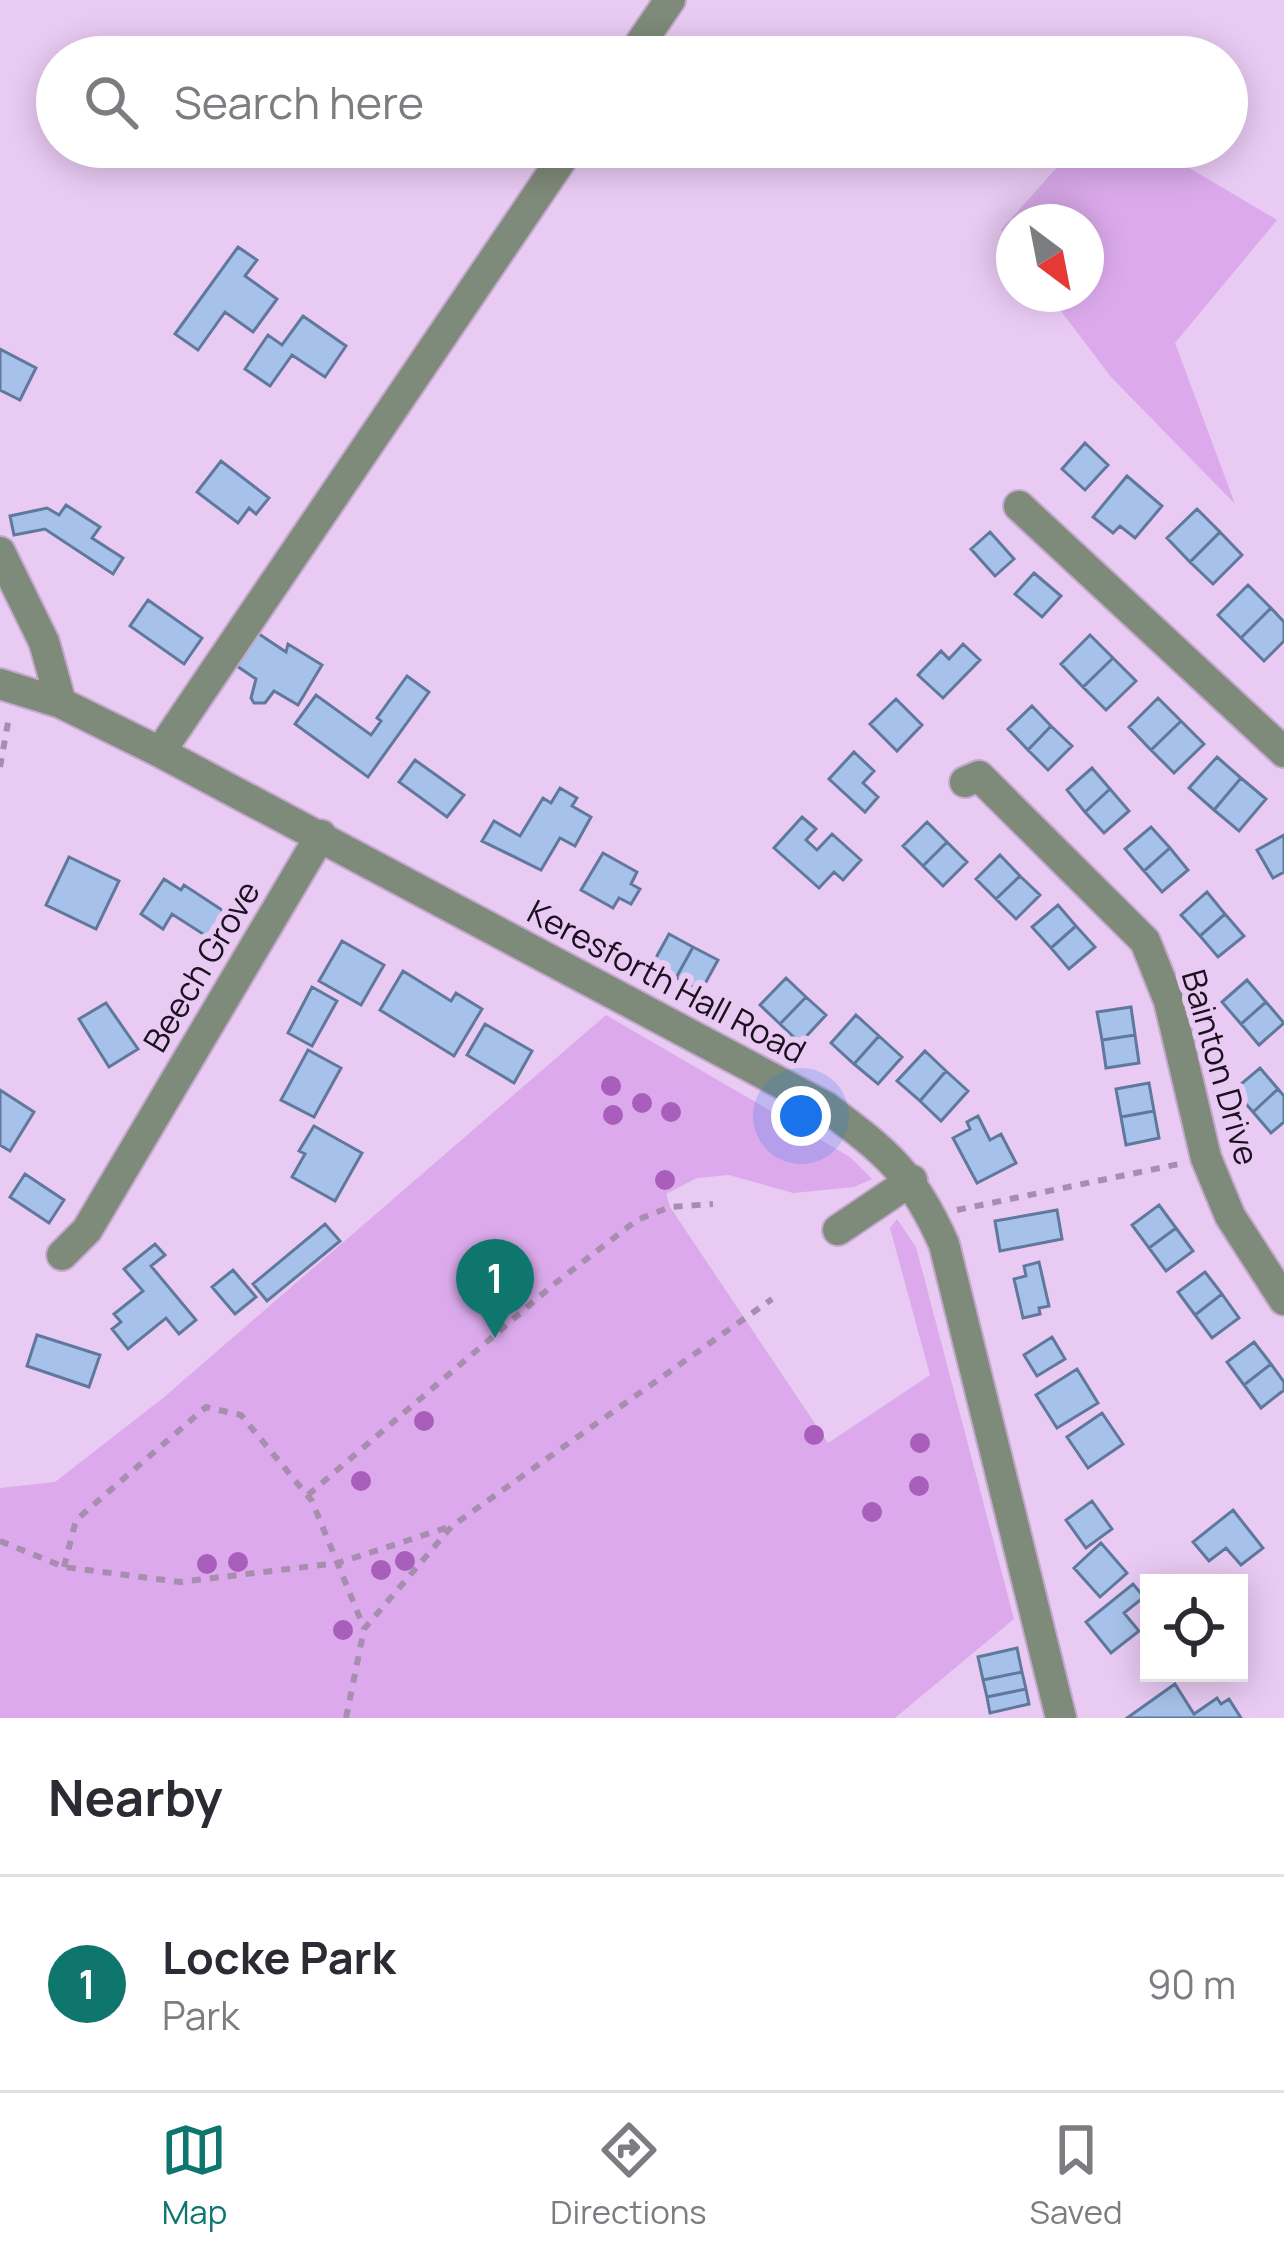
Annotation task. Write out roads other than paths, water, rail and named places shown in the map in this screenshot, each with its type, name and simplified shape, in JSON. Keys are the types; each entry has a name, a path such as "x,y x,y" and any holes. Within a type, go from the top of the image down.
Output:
{"street":[{"path":"645,36 670,0"},
{"path":"160,752 556,168"},
{"path":"1019,506 1136,601 1284,752"},
{"path":"0,552 44,642 61,703"},
{"name":"Keresforth Hall Road","path":"7,685 61,703 321,835 826,1107 878,1147 911,1180 944,1244 1060,1718"},
{"name":"Bainton Drive","path":"965,782 980,776 1144,941 1169,1001 1206,1159 1230,1216 1284,1300"},
{"name":"Beech Grove","path":"62,1255 87,1230 321,835"},
{"path":"838,1230 911,1180"}],"place":[{"name":"Locke Park","path":"495,1338"}]}
